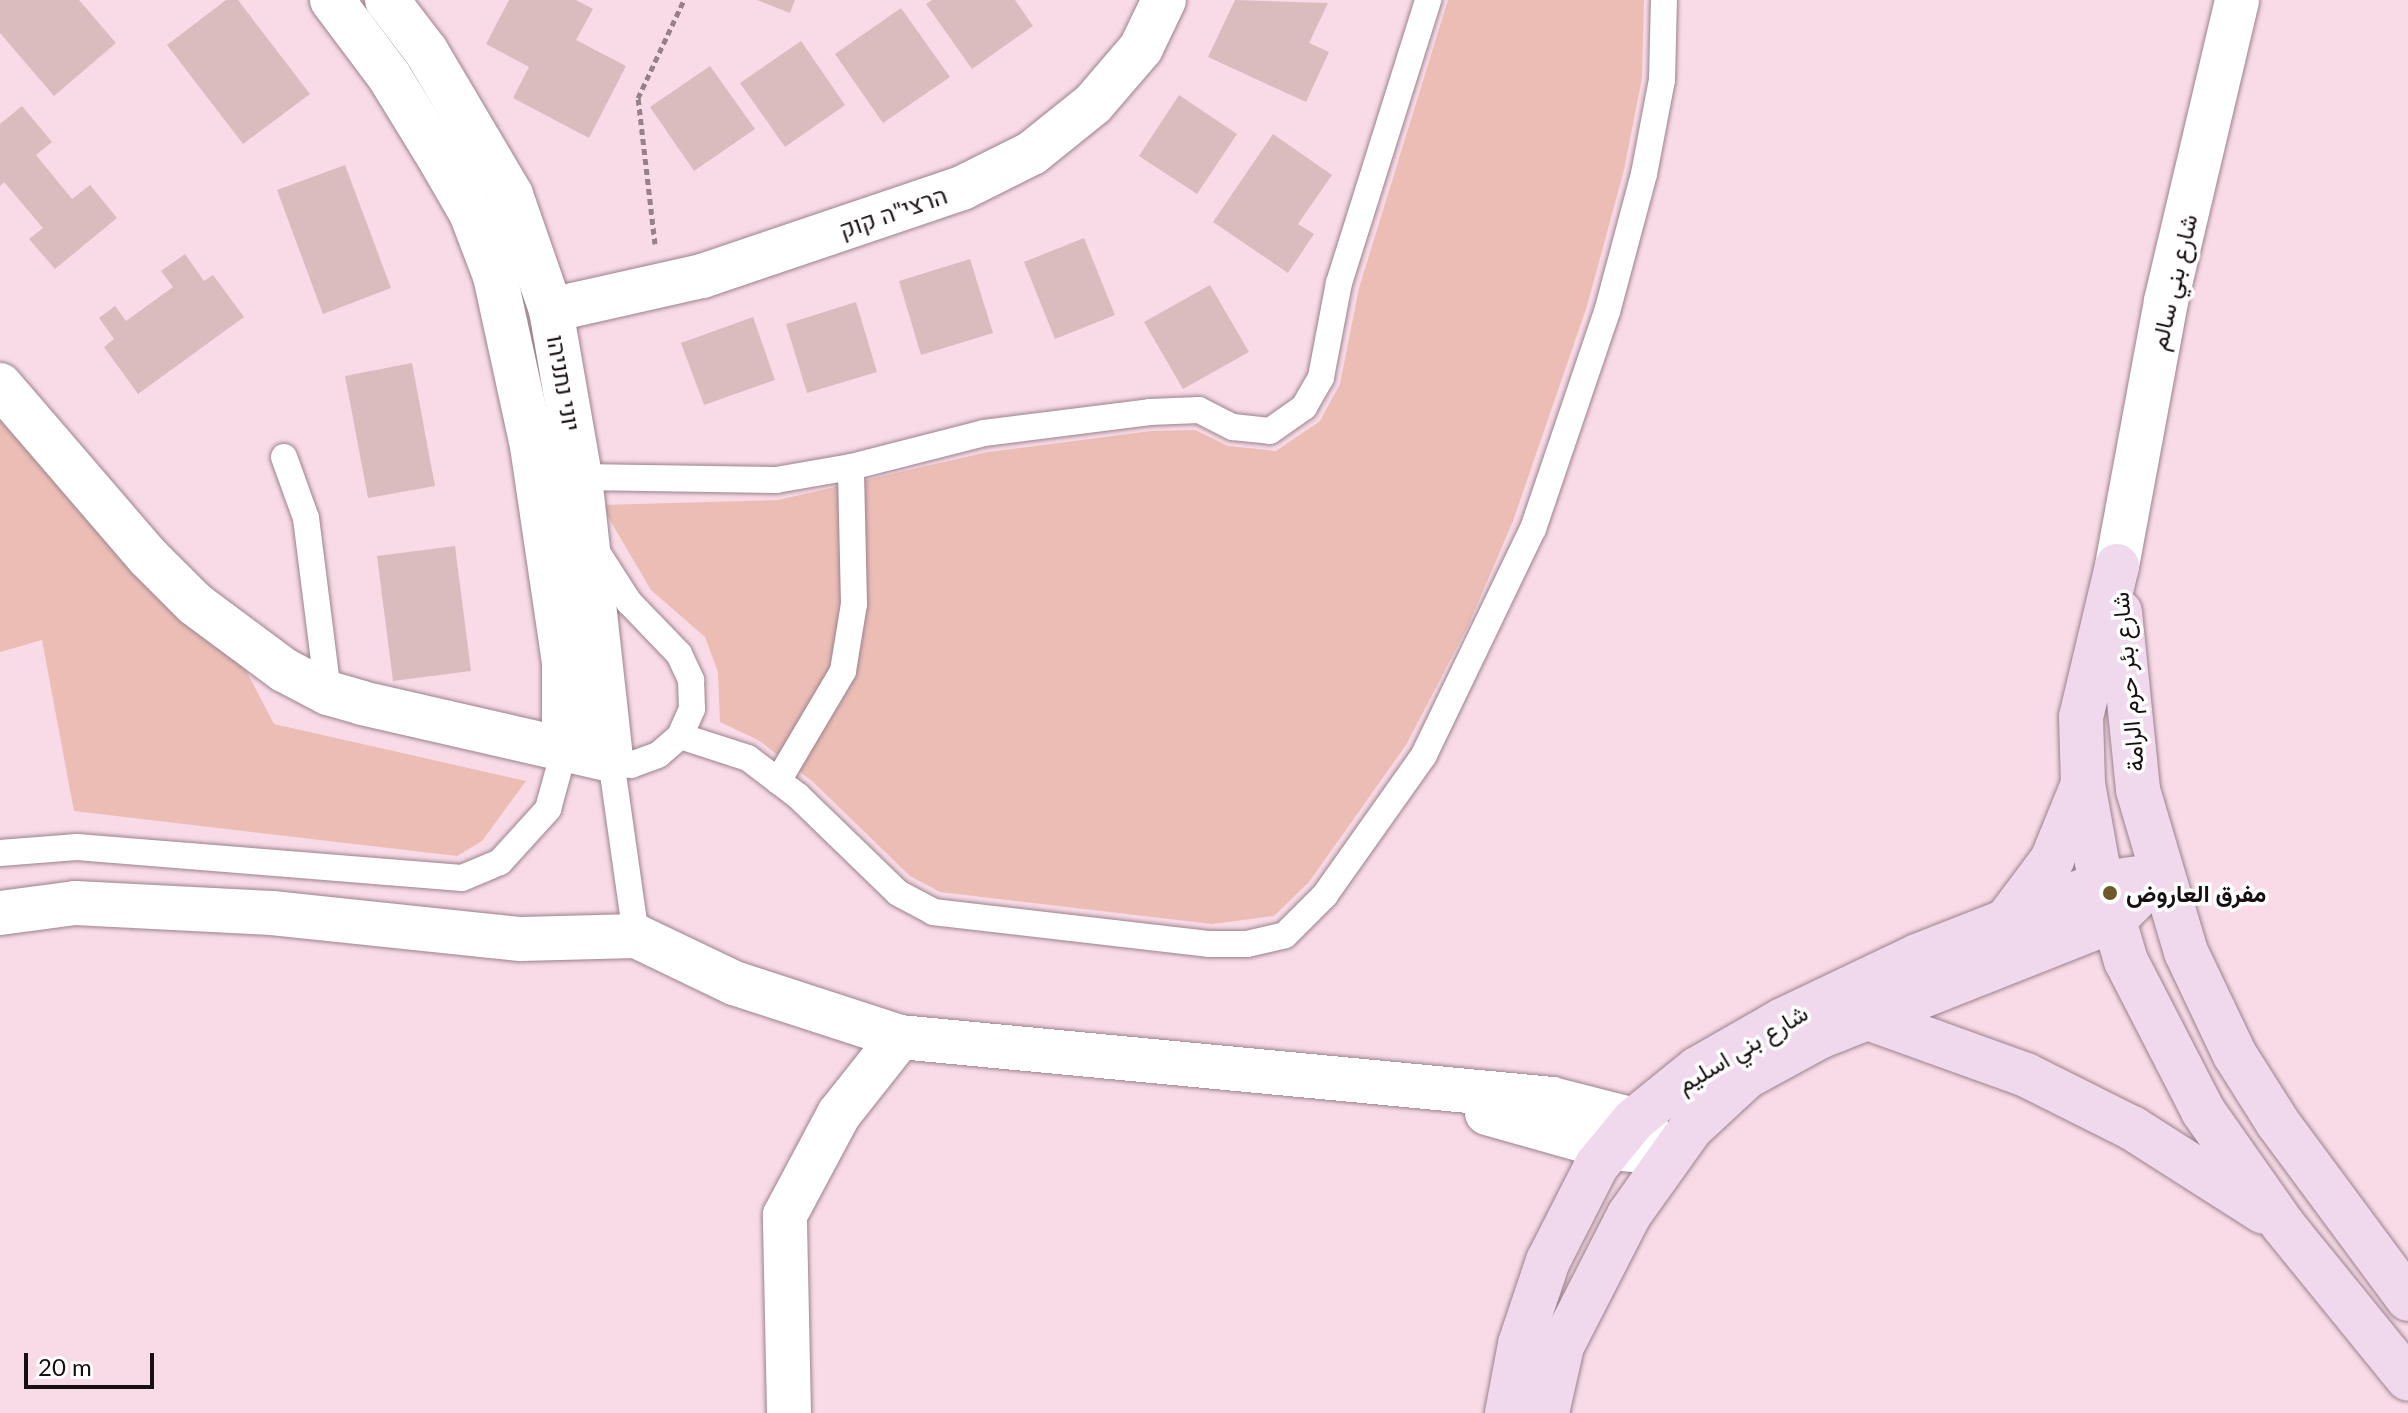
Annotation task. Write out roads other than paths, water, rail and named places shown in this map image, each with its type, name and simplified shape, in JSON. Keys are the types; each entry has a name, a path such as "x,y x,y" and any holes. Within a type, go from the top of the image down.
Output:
{"main road":[{"name":"شارع بئر حرم الرامة","path":"2117,566 2081,717 2083,784 2126,961 2203,1111 2283,1225 2408,1379"},
{"name":"شارع بئر حرم الرامة","path":"2117,566 2128,729 2159,875 2186,952 2235,1055 2325,1193 2408,1299"},
{"path":"2006,921 2052,860 2083,784"},
{"name":"شارع بني اسليم","path":"1507,1413 1520,1344 1548,1261 1573,1205 1623,1134 1697,1069 1783,1020 1917,956 2006,921 2109,901 2159,875"},
{"path":"1547,1413 1562,1346 1591,1281 1670,1154 1746,1077 2109,901"},
{"path":"1865,1017 1925,1035 2039,1082 2132,1128 2283,1225"}],"street":[{"name":"יוני נתניהו","path":"332,0 389,76 441,161 471,213 495,276 532,446 564,663 564,751"},
{"name":"יוני נתניהו","path":"387,0 426,51 511,195 551,310 580,477 611,760"},
{"name":"הרצי\"ה קוק","path":"551,310 660,287 962,188 1032,153 1093,104 1141,48 1164,0"},
{"name":"شارع بني سالم","path":"2117,566 2166,301 2237,0"},
{"path":"0,385 195,604 273,663 328,693 611,760"},
{"path":"0,913 75,903 272,913 521,939 636,936 734,983 900,1037 1389,1086 1552,1099 1670,1154"},
{"path":"789,1413 785,1215 839,1114 900,1037"}],"lane":[{"path":"580,477 776,480 851,467 1055,420 1199,410 1233,427 1270,431 1304,407 1321,377 1343,269 1428,0"},
{"path":"680,736 748,758 778,781 898,893 933,912 1210,944 1247,944 1285,935 1325,895 1424,755 1533,529 1607,312 1644,174 1662,80 1664,0"},
{"path":"284,457 306,518 328,693"},
{"path":"778,781 843,671 855,592 851,467"},
{"path":"587,536 629,602 685,667 692,709 680,736 658,755 631,765 611,760 636,936"},
{"path":"0,853 77,847 462,878 500,862 548,809 564,751"}],"place":[{"name":"مفرق العاروض","path":"2110,893"}]}
